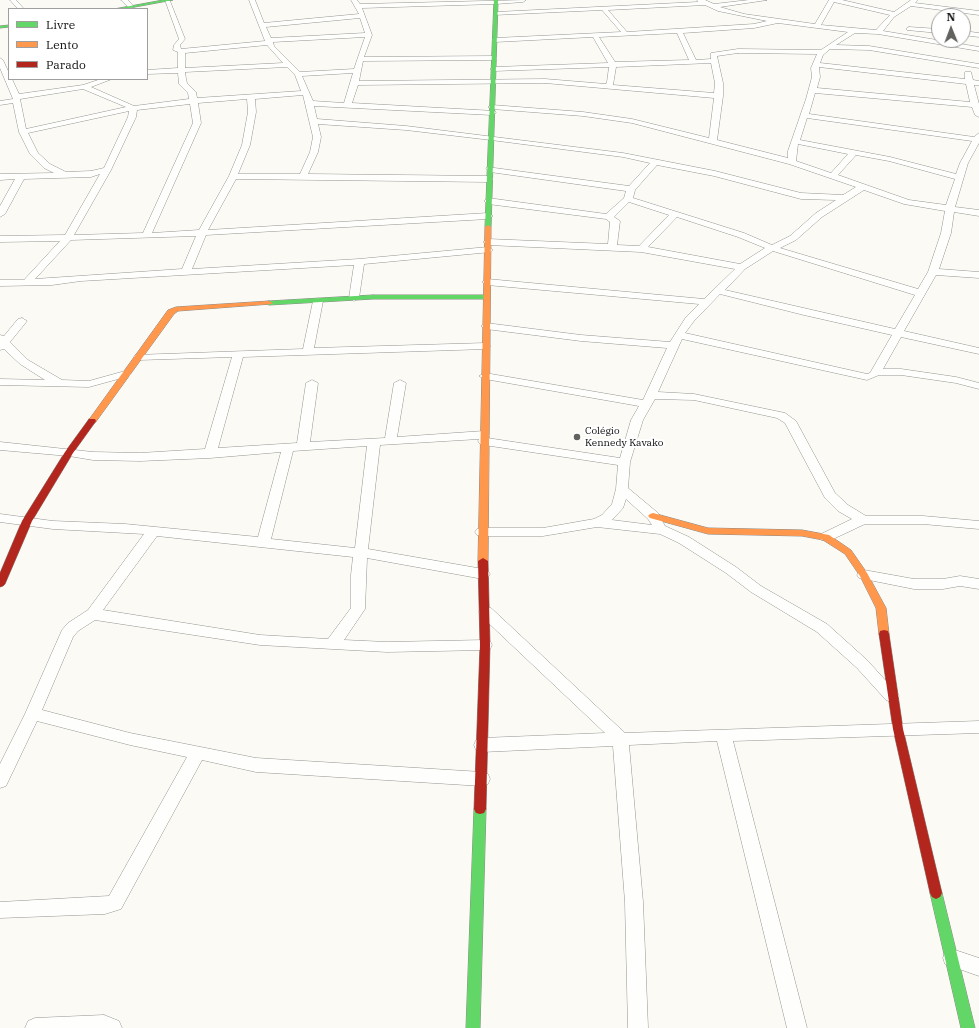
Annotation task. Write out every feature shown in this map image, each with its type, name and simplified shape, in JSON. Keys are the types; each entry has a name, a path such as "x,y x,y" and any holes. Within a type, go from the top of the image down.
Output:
{"street":[{"path":"13,0 20,8"},
{"path":"124,0 132,6"},
{"path":"121,8 169,0 182,39 177,45 176,50 369,35"},
{"path":"252,0 269,42 288,65 298,74 310,103 317,137 314,152 303,177"},
{"path":"347,105 355,83 360,59 369,35 363,16 355,2 523,0"},
{"path":"700,0 734,14 854,31 879,29 931,31"},
{"path":"714,6 764,0"},
{"path":"817,26 833,0 894,14"},
{"path":"473,1028 482,779 486,612 482,532 488,201 496,1"},
{"path":"879,29 894,14 913,1 979,13"},
{"path":"496,14 605,10 707,3"},
{"path":"605,10 626,34"},
{"path":"261,25 363,16"},
{"path":"495,40 754,26 776,20"},
{"path":"879,29 967,55 979,66"},
{"path":"679,31 693,60"},
{"path":"713,142 719,73 713,54 727,52 822,52 854,31"},
{"path":"595,35 613,65 611,82 608,86"},
{"path":"830,47 869,48 967,55 979,48"},
{"path":"146,236 197,123 192,92 183,84 181,50"},
{"path":"792,162 792,151 816,77 816,65 822,52"},
{"path":"967,55 970,81 979,115"},
{"path":"360,59 494,58"},
{"path":"494,69 613,65 693,60 714,61"},
{"path":"3,62 8,76"},
{"path":"148,72 181,69 288,65"},
{"path":"816,65 979,83"},
{"path":"545,81 551,67"},
{"path":"298,74 357,71"},
{"path":"9,80 16,99 23,132 34,154 47,166 63,174"},
{"path":"0,103 84,87 105,80"},
{"path":"355,83 545,81 718,96"},
{"path":"84,87 118,100 133,108"},
{"path":"812,90 976,102"},
{"path":"23,132 133,108 193,101 305,93"},
{"path":"185,273 202,233 233,176 246,145 250,130 251,97"},
{"path":"310,103 492,110 604,117 647,125 792,162 907,202 979,213"},
{"path":"0,290 21,283 67,239 107,170 132,117 133,108"},
{"path":"678,335 861,376 874,376 900,332 920,293 933,272 946,233 950,208 966,158 979,139 803,115"},
{"path":"314,121 406,128 617,154 656,161 801,196 847,198"},
{"path":"795,141 890,159 960,178"},
{"path":"832,177 854,152"},
{"path":"608,217 628,200 631,189 656,161"},
{"path":"490,169 631,189"},
{"path":"0,177 91,174 107,170"},
{"path":"91,174 102,178"},
{"path":"0,214 21,176"},
{"path":"233,176 489,179"},
{"path":"597,523 614,512 618,505 622,489 624,462 632,444 637,420 649,400 678,335 705,302 742,267 772,248 793,238 803,231 819,214 847,198 862,187"},
{"path":"628,200 741,235 772,248 920,293"},
{"path":"488,201 608,217 615,221 612,247"},
{"path":"641,249 674,215"},
{"path":"0,239 67,239 146,236 488,216"},
{"path":"0,283 52,282 81,278 359,262 488,246 612,247 641,249 742,267"},
{"path":"354,298 359,262"},
{"path":"933,272 979,275"},
{"path":"487,282 574,289 654,299 705,302"},
{"path":"719,290 798,311 900,332 979,351"},
{"path":"0,584 26,522 69,452 110,394 171,312 176,308 354,298 487,297"},
{"path":"308,352 318,301"},
{"path":"22,321 2,342 24,362 63,384"},
{"path":"486,326 581,338 673,345"},
{"path":"139,357 486,346"},
{"path":"210,454 238,355"},
{"path":"876,372 908,373 956,380 979,386"},
{"path":"0,382 89,384 125,374"},
{"path":"485,376 649,400 694,397 766,411 786,418 790,420 830,495 843,508 864,520"},
{"path":"303,447 312,383"},
{"path":"391,440 400,383"},
{"path":"89,384 110,394"},
{"path":"0,446 69,452 113,458 210,454 391,440 484,438 624,462"},
{"path":"332,645 358,609 358,575 362,553 374,442"},
{"path":"263,543 288,448"},
{"path":"622,489 653,516 662,530"},
{"path":"843,508 851,524"},
{"path":"653,516 708,531 802,533 826,537 848,552 864,575 881,608 892,696 898,729 968,1028"},
{"path":"0,518 54,525 125,528 362,553 483,574"},
{"path":"826,537 851,524 864,520 923,520 979,525"},
{"path":"482,532 543,532 597,523 662,530 684,540 731,570 756,589 822,628 857,658 892,696"},
{"path":"0,781 33,714 67,634 73,627 93,614 154,531"},
{"path":"864,575 914,584 943,584 960,581 979,584"},
{"path":"486,612 620,738 634,902 638,1028"},
{"path":"93,614 260,640 387,647 485,645"},
{"path":"33,714 130,739 256,765 482,779"},
{"path":"482,745 620,738 979,727"},
{"path":"724,736 797,1028"},
{"path":"0,910 105,906 115,903 197,754"},
{"path":"952,958 979,967"},
{"path":"35,1028 104,1025 112,1028"}],"traffic: fast":[{"path":"122,8 171,0"},
{"path":"488,227 496,0"},
{"path":"0,27 8,26"},
{"path":"269,303 373,297 487,297"},
{"path":"473,1028 480,809"},
{"path":"936,893 968,1028"}],"traffic: slow":[{"path":"483,561 488,227"},
{"path":"92,421 171,312 176,309 269,303"},
{"path":"653,516 708,531 802,533 826,537 848,552 864,575 881,608 884,634"}],"traffic: jam":[{"path":"0,584 27,521 69,452 92,421"},
{"path":"480,809 485,645 483,561"},
{"path":"884,634 898,729 936,893"}],"place":[{"name":"Colégio Kennedy Kavako","path":"577,437"}]}
